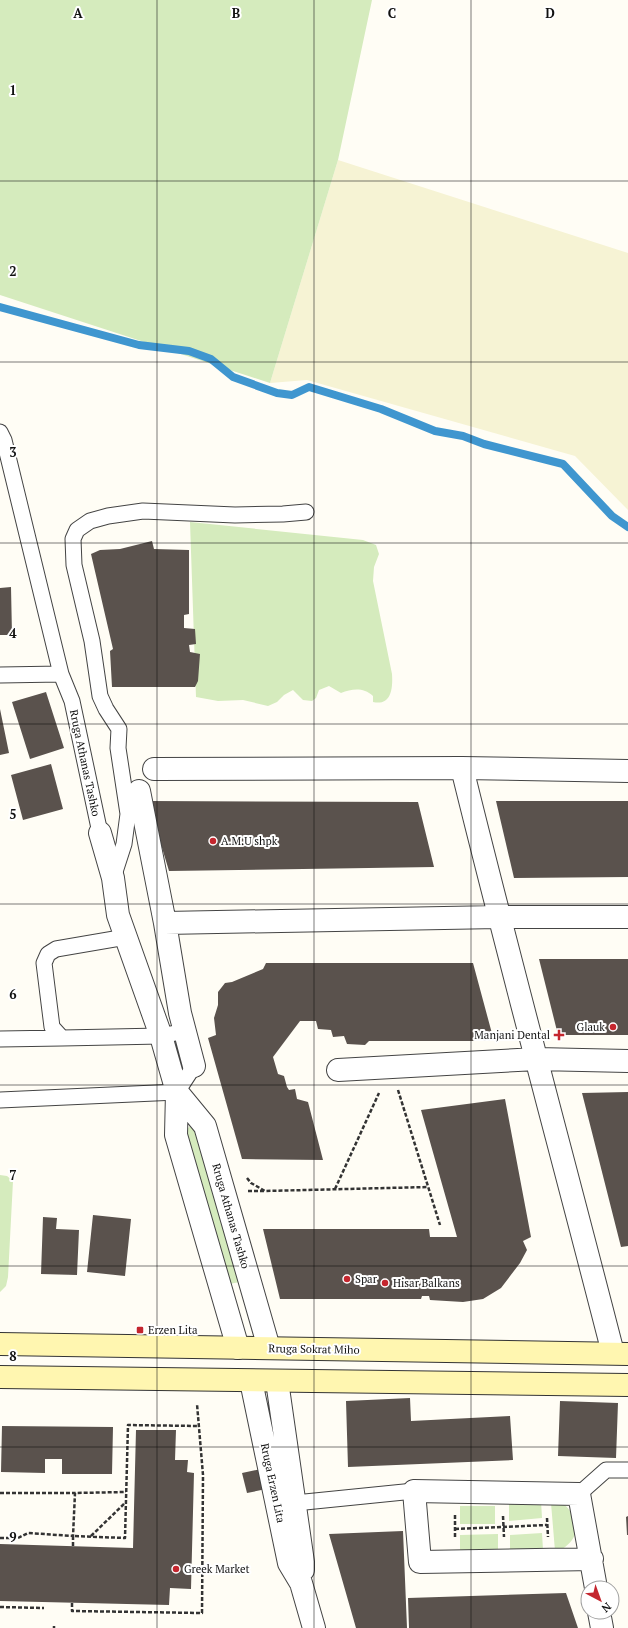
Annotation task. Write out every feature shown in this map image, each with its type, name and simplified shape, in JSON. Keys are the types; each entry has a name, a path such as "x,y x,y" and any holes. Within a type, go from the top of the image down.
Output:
{"main road":[{"name":"Rruga Sokrat Miho","path":"0,1344 621,1353"},
{"path":"238,1348 251,1381"},
{"path":"269,1348 277,1381"},
{"path":"0,1377 628,1385"}],"street":[{"path":"154,769 462,768 628,771"},
{"path":"462,768 498,918 621,1353"},
{"path":"138,791 165,923 180,1013 194,1066"},
{"name":"Rruga Athanas Tashko","path":"100,833 113,878 118,914 161,1036 177,1092 176,1135 238,1348"},
{"path":"165,923 498,918 628,918"},
{"path":"338,1070 537,1059 628,1061"},
{"name":"Rruga Athanas Tashko","path":"177,1092 205,1126 269,1348"},
{"name":"Rruga Erzen Lita","path":"251,1381 290,1563 301,1583 314,1628"},
{"name":"Rruga Erzen Lita","path":"277,1381 304,1562 301,1583"},
{"path":"592,1559 455,1560 420,1562 414,1491 579,1494 592,1559 595,1580"}],"lane":[{"name":"Rruga Athanas Tashko","path":"0,432 4,440 62,674 72,701 100,833"},
{"path":"113,878 124,844 128,814 118,748 119,729 106,709 100,696 92,641 74,565 73,539 77,530 90,521 108,516 143,511 235,515 306,512"},
{"path":"0,675 62,674"},
{"path":"62,1038 52,1027 44,963 48,954 56,949 126,937"},
{"path":"0,1039 161,1036 184,1031"},
{"path":"0,1100 177,1092 194,1066"},
{"path":"579,1494 606,1470 628,1470"},
{"path":"295,1503 414,1491"}],"path":[{"path":"390,1067 440,1225"},
{"path":"335,1189 390,1067"},
{"path":"246,1177 251,1183 265,1191 428,1187"},
{"path":"72,1602 72,1611 202,1613 203,1474 197,1397"},
{"path":"0,1538 18,1538 28,1533 125,1538 128,1425 199,1426"},
{"path":"0,1493 126,1492"},
{"path":"455,1492 455,1560"},
{"path":"73,1546 75,1493"},
{"path":"501,1493 505,1560"},
{"path":"545,1494 549,1559"},
{"path":"91,1536 126,1502"},
{"path":"455,1529 547,1525"},
{"path":"0,1606 44,1608"}],"shaded area":[{"path":"338,160 628,253 628,510 575,456 307,380 270,383"}],"green space":[{"path":"0,0 372,0 338,160 270,383 0,295"},
{"path":"190,522 363,540 376,545 379,554 374,567 373,581 392,674 391,691 387,699 379,703 373,702 373,696 365,691 353,690 341,693 329,686 319,690 316,698 312,701 303,700 293,690 284,695 277,702 268,706 243,700 218,701 196,697"},
{"path":"193,1121 240,1282 218,1286 185,1133"},
{"path":"0,1175 7,1176 13,1181 8,1277 6,1286 0,1292"},
{"path":"541,1501 542,1518 509,1521 509,1503"},
{"path":"551,1503 563,1503 569,1509 576,1522 576,1532 572,1541 560,1550 555,1551"},
{"path":"460,1506 495,1506 495,1524 460,1524"},
{"path":"542,1533 543,1550 510,1551 510,1535"},
{"path":"498,1534 498,1553 460,1554 460,1535"}],"building":[{"path":"152,541 154,549 189,550 189,614 184,615 184,628 195,629 196,644 189,645 190,652 200,654 198,681 195,687 112,687 110,651 113,649 91,554 100,550 120,549"},
{"path":"11,587 12,635 0,635 0,588"},
{"path":"46,692 64,748 30,759 12,702"},
{"path":"0,709 9,753 0,755"},
{"path":"51,764 63,809 23,820 11,775"},
{"path":"148,801 418,802 434,867 169,871"},
{"path":"496,801 628,801 628,877 514,878"},
{"path":"539,959 628,959 628,1035 558,1035"},
{"path":"266,963 473,963 494,1041 369,1041 365,1045 347,1044 344,1036 333,1037 331,1030 318,1029 316,1021 300,1021 273,1057 278,1074 284,1076 289,1090 295,1089 297,1099 308,1102 323,1160 242,1159 208,1038 216,1035 214,1018 218,1005 218,992 225,983 232,982 263,969"},
{"path":"628,1092 628,1246 621,1247 582,1093"},
{"path":"505,1099 531,1237 523,1241 527,1250 520,1263 501,1288 483,1299 463,1302 430,1300 429,1296 422,1296 421,1299 280,1299 263,1229 429,1229 430,1237 457,1237 421,1110"},
{"path":"93,1215 131,1219 125,1276 87,1272"},
{"path":"43,1217 57,1218 56,1229 79,1230 77,1275 41,1274"},
{"path":"410,1398 411,1421 510,1416 513,1460 348,1467 346,1401"},
{"path":"560,1401 618,1403 616,1458 558,1456"},
{"path":"2,1426 113,1427 112,1474 62,1474 62,1459 45,1459 45,1473 1,1472"},
{"path":"136,1430 176,1430 175,1460 188,1460 187,1472 194,1473 191,1589 170,1588 169,1605 0,1601 0,1544 133,1548"},
{"path":"266,1468 271,1488 247,1493 242,1473"},
{"path":"628,1516 628,1535 627,1535 626,1517"},
{"path":"403,1531 407,1628 356,1628 329,1534"},
{"path":"566,1593 578,1628 409,1628 408,1598"}],"waterway":[{"path":"0,307 139,345 189,351 211,359 233,377 277,393 292,395 309,387 381,409 435,431 463,436 484,444 563,464 612,516 628,527"}],"place":[{"name":"A.M.U shpk","path":"213,841"},
{"name":"Glauk","path":"613,1027"},
{"name":"Manjani Dental","path":"559,1035"},
{"name":"Spar","path":"347,1279"},
{"name":"Hisar Balkans","path":"385,1283"},
{"name":"Erzen Lita","path":"140,1330"},
{"name":"Greek Market","path":"176,1569"}]}
